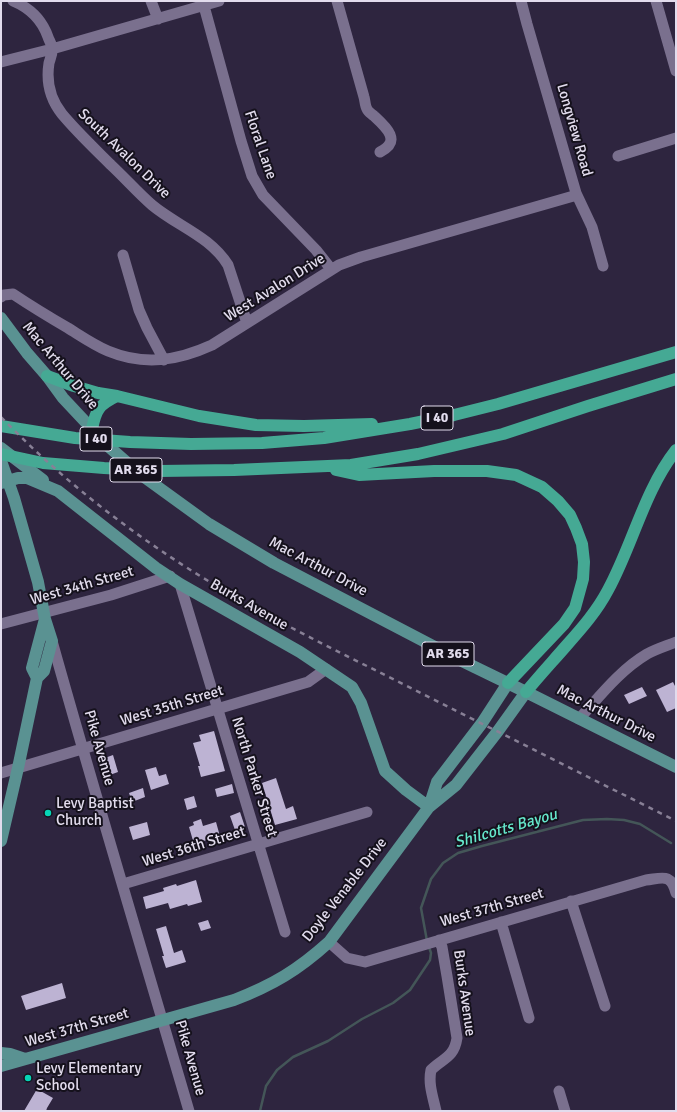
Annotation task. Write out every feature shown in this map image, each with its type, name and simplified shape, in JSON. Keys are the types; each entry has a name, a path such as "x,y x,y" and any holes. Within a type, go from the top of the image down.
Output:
{"highway":[{"name":"I 40","path":"1,426 74,438 130,442 191,444 262,443 324,438 454,415 498,404 676,352"},
{"path":"47,376 98,393 199,416 256,425 304,426 410,424"},
{"name":"I 40","path":"1,454 43,463 160,471 234,470 350,465 418,454 503,434 588,406 676,380"},
{"path":"92,429 94,417 99,409 104,403 116,396"},
{"path":"526,692 588,621 608,590 650,492 676,450"},
{"path":"319,467 359,475 487,470 516,476 542,487 570,514 582,544 584,562 583,579 575,608 564,624 508,683"}],"main road":[{"name":"Mac Arthur Drive","path":"1,318 63,398 108,446 140,474 189,510 231,538 274,563 456,658 676,767"},
{"path":"1,448 58,491"},
{"name":"Pike Avenue","path":"1,461 4,482 14,498 38,582 52,641"},
{"name":"Burks Avenue","path":"4,482 18,478 27,478 58,491 156,568 180,584 300,652 352,686 361,703 385,771 406,790 429,807"},
{"path":"37,678 32,668 45,616"},
{"path":"1,840 37,678 44,671 52,641"},
{"name":"Doyle Venable Drive","path":"429,807 437,782 482,723 508,683"},
{"name":"Doyle Venable Drive","path":"162,1021 234,1000 254,992 293,971 329,942 429,807 456,785 526,692"},
{"name":"West 37th Street","path":"4,1067 25,1059 162,1021"},
{"path":"1,1053 10,1054 25,1059"}],"street":[{"path":"13,1 29,10 39,19 45,29 52,49"},
{"path":"151,1 158,19"},
{"path":"1,62 52,49 219,1"},
{"path":"337,1 366,109 385,126 391,137 388,147 380,152"},
{"name":"Longview Road","path":"521,1 577,195 592,226 603,266"},
{"path":"656,1 676,71"},
{"name":"Floral Lane","path":"204,6 241,142 252,176 263,195 316,250 331,269"},
{"name":"South Avalon Drive","path":"52,49 49,64 48,84 50,94 59,110 71,125 153,206 213,246 223,257 228,264 247,323"},
{"path":"618,156 676,138"},
{"name":"West Avalon Drive","path":"1,297 4,295 13,294 107,351 131,358 164,360 198,352 212,345 331,269 362,257 577,195"},
{"path":"123,255 139,310 164,360"},
{"name":"West 34th Street","path":"1,624 45,616 170,576"},
{"name":"North Parker Street","path":"180,584 285,932"},
{"name":"Pike Avenue","path":"52,641 102,819 189,1111"},
{"path":"579,719 614,680 634,662 649,653 676,642"},
{"name":"West 35th Street","path":"1,773 308,682 326,669"},
{"name":"West 36th Street","path":"122,884 366,812"},
{"name":"West 37th Street","path":"329,942 347,958 365,962 646,880 668,878 674,886 676,893"},
{"path":"571,901 605,1006"},
{"path":"501,922 529,1018"},
{"name":"Burks Avenue","path":"436,1111 429,1077 431,1070 445,1060 455,1049 457,1038 442,947 438,940"},
{"path":"559,1091 565,1111"}],"building":[{"path":"673,682 676,688 676,708 667,712 656,690"},
{"path":"642,687 647,696 629,704 624,695"},
{"path":"214,731 225,771 201,777 198,766 200,766 193,743 201,741 199,735"},
{"path":"113,755 118,772 107,776 102,759"},
{"path":"156,767 159,776 166,774 169,784 151,790 145,770"},
{"path":"276,778 286,809 293,806 297,819 275,825 262,783"},
{"path":"232,784 234,793 217,797 215,789"},
{"path":"143,788 145,797 132,802 129,793"},
{"path":"194,796 197,807 187,810 184,799"},
{"path":"240,812 245,827 235,830 230,816"},
{"path":"201,819 203,826 216,822 221,840 211,843 210,839 194,844 189,827 194,825 193,822"},
{"path":"147,822 150,835 133,840 129,827"},
{"path":"196,880 202,902 188,906 187,904 170,909 168,903 146,909 143,897 164,891 163,888 176,884 177,886"},
{"path":"208,920 211,928 201,931 198,923"},
{"path":"166,926 174,953 182,950 186,962 166,968 156,929"},
{"path":"62,983 66,998 26,1010 21,996"},
{"path":"37,1089 53,1098 46,1111 24,1111"}],"waterway":[{"name":"Shilcotts Bayou","path":"427,941 421,908 431,879 443,863 458,853 583,820 624,820 640,824 671,843"},
{"name":"Shilcotts Bayou","path":"260,1111 266,1086 277,1070 293,1057 328,1041 362,1019 393,1003 410,990 430,960 431,953 429,947"}],"railway":[{"path":"1,417 52,466 107,512 135,533 225,591 261,612 323,644 676,821"}],"place":[{"name":"Levy Baptist Church","path":"48,813"},
{"name":"Levy Elementary School","path":"28,1078"}]}
